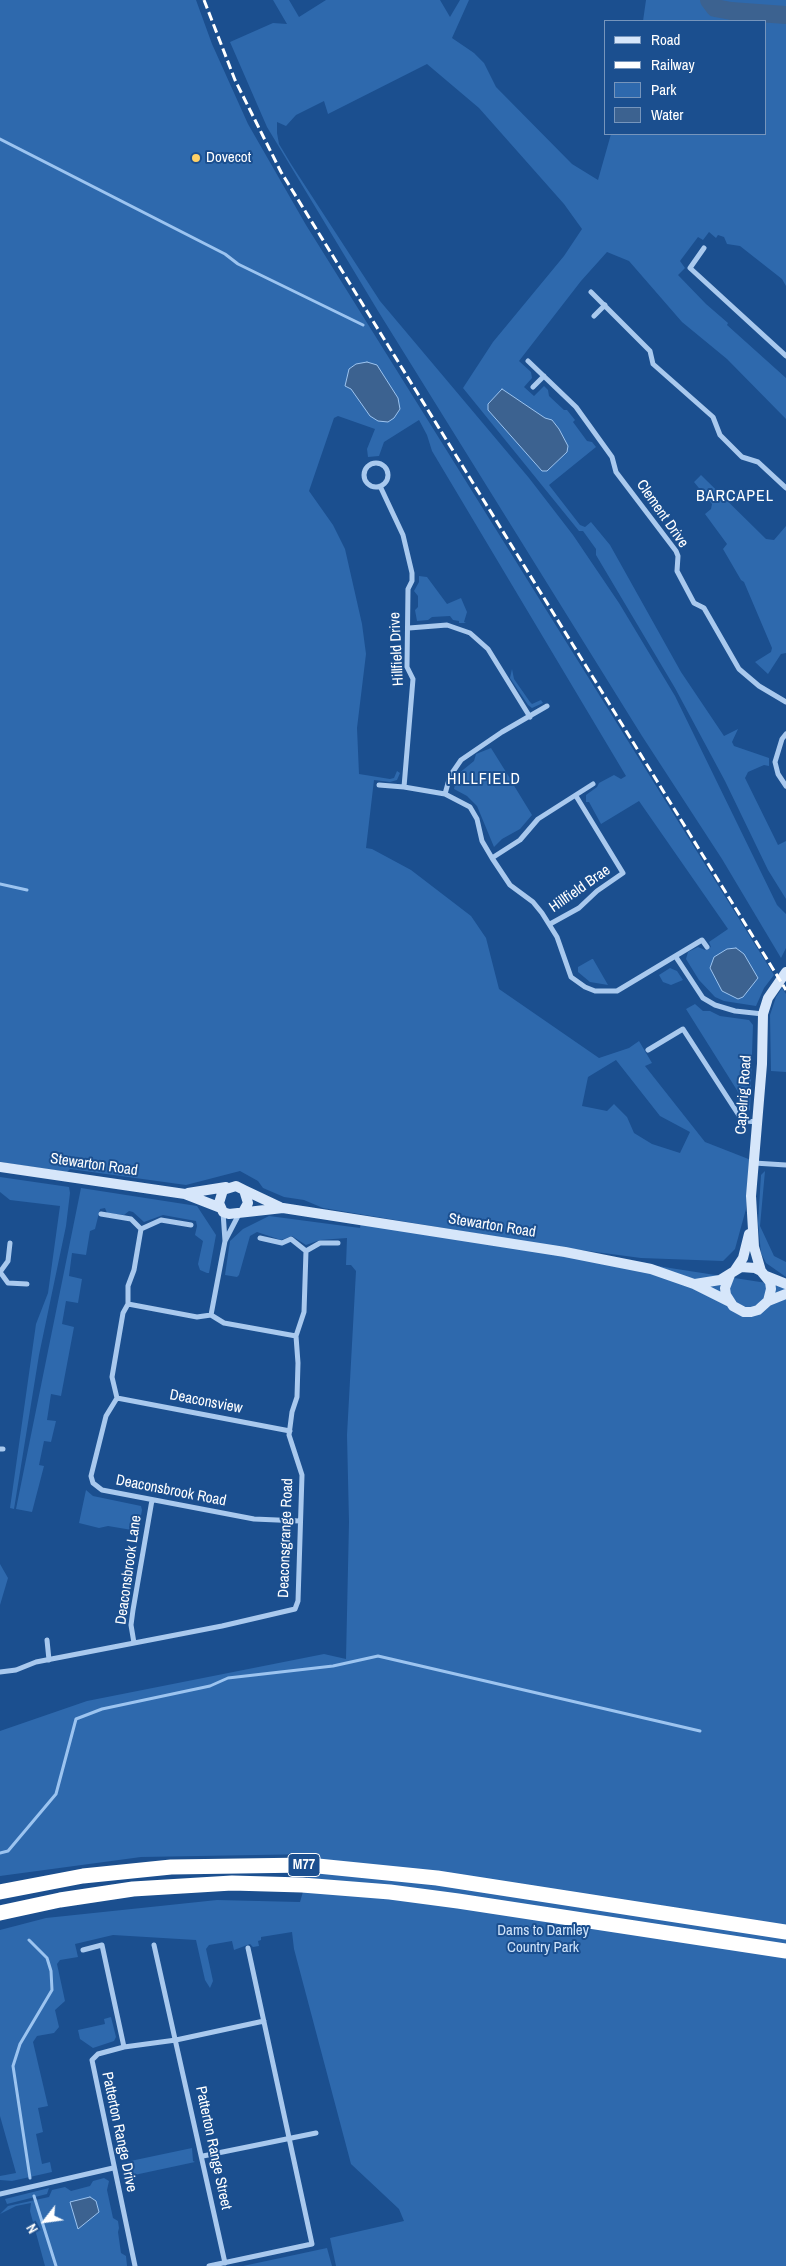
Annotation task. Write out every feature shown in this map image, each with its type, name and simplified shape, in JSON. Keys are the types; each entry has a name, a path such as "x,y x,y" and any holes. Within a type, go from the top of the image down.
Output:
{"highway":[{"name":"M77","path":"0,1892 83,1876 171,1866 308,1865 437,1878 786,1932"},
{"name":"M77","path":"0,1913 103,1893 158,1887 232,1883 302,1885 458,1901 786,1951"}],"main road":[{"name":"Capelrig Road","path":"764,1273 754,1247 750,1196 757,1122 763,1014 768,998 786,972"},
{"name":"Stewarton Road","path":"0,1167 185,1194 222,1210"},
{"path":"236,1186 244,1190 248,1203 241,1213 222,1210 219,1198 227,1187 236,1186"},
{"name":"Stewarton Road","path":"185,1194 227,1187"},
{"name":"Stewarton Road","path":"244,1190 284,1208 574,1254 651,1269 694,1284 728,1301 738,1310 751,1312 758,1310 768,1301 786,1294"},
{"name":"Stewarton Road","path":"241,1213 284,1208"},
{"name":"Capelrig Road","path":"732,1273 743,1258 751,1226"},
{"name":"Stewarton Road","path":"694,1284 720,1280 748,1266 786,1284"},
{"path":"728,1301 725,1288 732,1273"},
{"path":"764,1273 771,1288 768,1301"}],"street":[{"path":"704,248 690,268 786,356"},
{"path":"591,292 650,351 654,364 714,417 720,435 742,456 758,462 786,488"},
{"path":"594,316 605,305"},
{"name":"Clement Drive","path":"528,361 576,407 612,457 616,472 676,551 678,571 694,603 704,608 739,669 759,686 786,702"},
{"path":"533,387 544,376"},
{"name":"Hillfield Drive","path":"372,463 383,465 387,470 388,477 380,486 372,487 366,482 363,475 366,468 372,463"},
{"name":"Hillfield Drive","path":"380,486 403,534 412,573 412,581 408,589 408,667 413,680 404,788"},
{"path":"409,628 446,625 470,633 488,649 530,717"},
{"path":"445,794 452,772 461,760 502,732 547,706"},
{"path":"786,734 782,739 775,762 778,774 786,786"},
{"path":"379,784 445,794 470,807 477,819 482,841 492,858 510,885 533,902 550,924 571,976 585,988 595,991 612,992 623,989 702,940 707,947"},
{"path":"492,858 520,840 538,820 593,784"},
{"name":"Hillfield Brae","path":"550,924 580,908 597,890 624,873 576,796"},
{"path":"676,957 703,998 715,1006 735,1012 763,1014"},
{"path":"648,1050 683,1029 740,1117 746,1121 757,1122"},
{"path":"754,1163 786,1165"},
{"path":"211,1315 224,1241 222,1210"},
{"path":"224,1241 241,1213"},
{"path":"101,1214 131,1219 141,1229"},
{"path":"141,1229 161,1220 191,1225"},
{"path":"117,1398 112,1378 123,1313 128,1304 128,1286 134,1270 141,1229"},
{"path":"260,1238 282,1243 291,1239 306,1251 320,1243 338,1243"},
{"path":"10,1243 8,1262 0,1272 8,1283 27,1284"},
{"name":"Deaconsgrange Road","path":"0,1672 16,1670 49,1660 134,1644 295,1609 298,1601 302,1474 290,1431 292,1412 297,1397 298,1363 296,1336 304,1312 306,1251"},
{"path":"128,1304 197,1317 211,1315 224,1323 296,1336"},
{"name":"Deaconsview","path":"117,1398 290,1431"},
{"name":"Deaconsbrook Road","path":"117,1398 106,1416 90,1476 93,1483 102,1490 254,1520 300,1521"},
{"name":"Deaconsbrook Lane","path":"134,1644 131,1625 152,1500"},
{"path":"46,1640 49,1660"},
{"path":"82,1950 102,1945 124,2047"},
{"name":"Patterton Range Street","path":"154,1945 203,2156 225,2263"},
{"path":"209,2266 312,2244 248,1948"},
{"name":"Patterton Range Drive","path":"135,2266 113,2168 92,2060 98,2054 124,2047 176,2040 264,2021"},
{"path":"203,2156 316,2133"},
{"path":"0,2194 113,2168"}],"green space":[{"path":"0,0 196,0 212,44 248,124 306,225 774,975 764,988 756,1006 724,1001 715,997 699,980 686,959 688,952 698,947 705,950 711,947 709,942 728,929 639,801 601,824 589,802 586,802 586,795 597,787 599,783 614,775 621,779 626,776 432,451 427,435 419,420 384,442 379,456 368,457 367,449 375,429 338,416 334,418 309,491 333,525 345,549 362,624 366,654 357,728 359,774 390,779 394,778 397,771 400,773 397,780 390,782 374,780 366,848 372,849 411,870 471,916 486,938 499,989 599,1058 629,1048 639,1041 652,1063 645,1066 705,1142 751,1160 746,1209 735,1249 723,1261 641,1258 558,1247 323,1208 304,1200 284,1197 263,1188 258,1181 240,1171 186,1185 70,1169 67,1172 0,1162","holes":["616,1060 660,1116 690,1132 680,1153 652,1144 634,1133 627,1117 614,1104 607,1111 582,1106 588,1077"]},
{"path":"273,0 289,0 299,17 326,0 440,0 450,17 460,0 469,0 452,38 474,53 484,63 496,87 572,164 598,180 611,135 766,135 766,20 643,20 646,0 786,0 786,286 782,279 740,246 727,244 724,237 718,235 716,238 709,232 703,240 698,237 680,261 685,268 678,275 706,304 728,323 727,325 786,378 786,419 727,359 682,322 629,261 607,252 581,281 519,361 531,372 532,378 524,387 534,396 544,386 548,390 549,396 564,410 567,410 575,420 573,422 587,441 592,442 596,447 549,485 580,525 585,527 591,522 610,545 681,672 724,736 738,729 732,742 734,746 769,758 769,766 764,765 748,772 745,778 778,845 786,841 786,899 768,870 725,781 675,688 596,555 596,549 583,531 579,531 463,388 493,342 564,256 582,229 564,204 479,108 427,64 328,114 324,101 296,115 286,126 277,122 279,144 380,301 529,478 573,535 619,603 675,696 777,905 786,914 786,948 781,958 722,859 642,736 378,311 267,127 230,42 273,23 287,24"},
{"path":"701,475 766,539 774,540 786,526 786,653 781,654 768,674 755,662 771,652 772,648 744,582 723,549 727,544 705,514 711,509 712,504 694,482"},
{"path":"419,576 427,577 447,604 461,598 467,612 464,622 466,623 459,623 459,621 453,620 450,616 432,617 428,620 417,621 415,610 418,607 418,596 414,591 419,582"},
{"path":"512,669 514,679 530,702 532,704 541,700 543,703 532,708 528,705 510,678"},
{"path":"491,748 511,780 516,777 518,780 513,784 532,815 520,829 502,839 494,847 477,806 467,796 454,789 456,780 453,778 474,761 476,754"},
{"path":"592,959 608,985 590,982 578,972 578,967"},
{"path":"670,968 677,971 683,980 671,985 663,982 659,975"},
{"path":"782,988 786,994 786,1072 771,1071 770,1015 776,997"},
{"path":"695,1004 703,1011 710,1011 720,1016 749,1020 753,1025 750,1111 686,1009"},
{"path":"765,1171 760,1226 774,1256 786,1262 786,1277 766,1263 761,1253 758,1223 761,1175"},
{"path":"0,1177 69,1187 70,1193 66,1226 39,1355 14,1509 10,1508 36,1324 48,1293 60,1206 10,1200 0,1192"},
{"path":"81,1188 197,1206 216,1235 209,1273 207,1273 200,1270 198,1264 203,1241 195,1235 196,1221 163,1215 144,1222 133,1212 129,1211 124,1215 107,1213 105,1208 100,1209 95,1229 90,1231 86,1255 72,1253 69,1276 82,1279 78,1303 66,1301 62,1324 74,1327 61,1396 51,1394 47,1420 56,1421 51,1442 44,1441 39,1465 44,1466 32,1512 16,1509"},
{"name":"Dams to Darnley Country Park","path":"269,1216 360,1228 361,1220 786,1286 786,2266 336,2266 330,2238 404,2221 399,2209 351,2164 294,1949 292,1932 261,1937 261,1940 258,1941 259,1946 253,1947 250,1944 234,1950 232,1941 209,1945 206,1949 213,1981 210,1988 205,1980 196,1940 113,1935 75,1944 78,1957 60,1960 57,1964 65,2001 55,2010 59,2027 54,2033 37,2036 33,2042 48,2106 38,2108 43,2132 36,2134 42,2164 50,2162 52,2172 12,2181 0,2180 0,2176 16,2173 0,2116 0,1930 46,1918 217,1900 300,1902 314,1854 141,1857 0,1876 0,1731 87,1701 324,1654 346,1659 349,1522 347,1435 356,1271 351,1265 346,1265 347,1238 320,1240 306,1245 292,1236 281,1240 257,1232 250,1236 239,1275 237,1277 225,1275 230,1241 243,1229"},
{"path":"86,1490 93,1496 141,1506 138,1531 108,1526 99,1528 79,1523"},
{"path":"0,1564 8,1578 0,1605"},
{"path":"111,2017 116,2037 114,2041 93,2048 80,2039 78,2030 105,2024 104,2019"},
{"path":"192,2148 193,2161 195,2162 125,2177 121,2163"},
{"path":"104,2178 109,2181 107,2190 113,2218 118,2221 121,2253 126,2256 127,2266 45,2266 30,2211 31,2203 16,2206 0,2214 8,2206 49,2197 52,2190 65,2187 71,2191 90,2186 93,2181"},
{"path":"49,2188 47,2194 7,2204 5,2199"},
{"path":"327,2248 332,2266 243,2266"}],"water":[{"path":"367,362 377,365 398,398 400,409 394,418 388,422 378,421 370,416 351,389 345,386 349,369 356,364"},
{"path":"502,389 545,418 552,420 559,429 568,446 567,452 547,471 542,471 488,410 488,404"},
{"path":"736,948 744,954 758,978 743,997 738,999 722,991 710,968 714,957 727,949"},
{"path":"90,2197 96,2201 99,2212 78,2229 70,2202"}],"waterway":[{"path":"709,0 715,8 786,15"},
{"path":"0,139 225,254 238,264 363,325"},
{"path":"0,884 27,890"},
{"path":"0,1853 8,1851 56,1794 76,1719 102,1709 210,1686 228,1678 333,1666 378,1656 700,1731"},
{"path":"29,1940 47,1958 51,1971 52,1990 20,2044 13,2066 30,2178"},
{"path":"34,2196 56,2266"}],"railway":[{"path":"204,0 235,80 281,172 786,990"}],"place":[{"name":"Dovecot","path":"196,158"}],"district":[{"name":"BARCAPEL","path":"735,497"},
{"name":"HILLFIELD","path":"484,780"}]}
